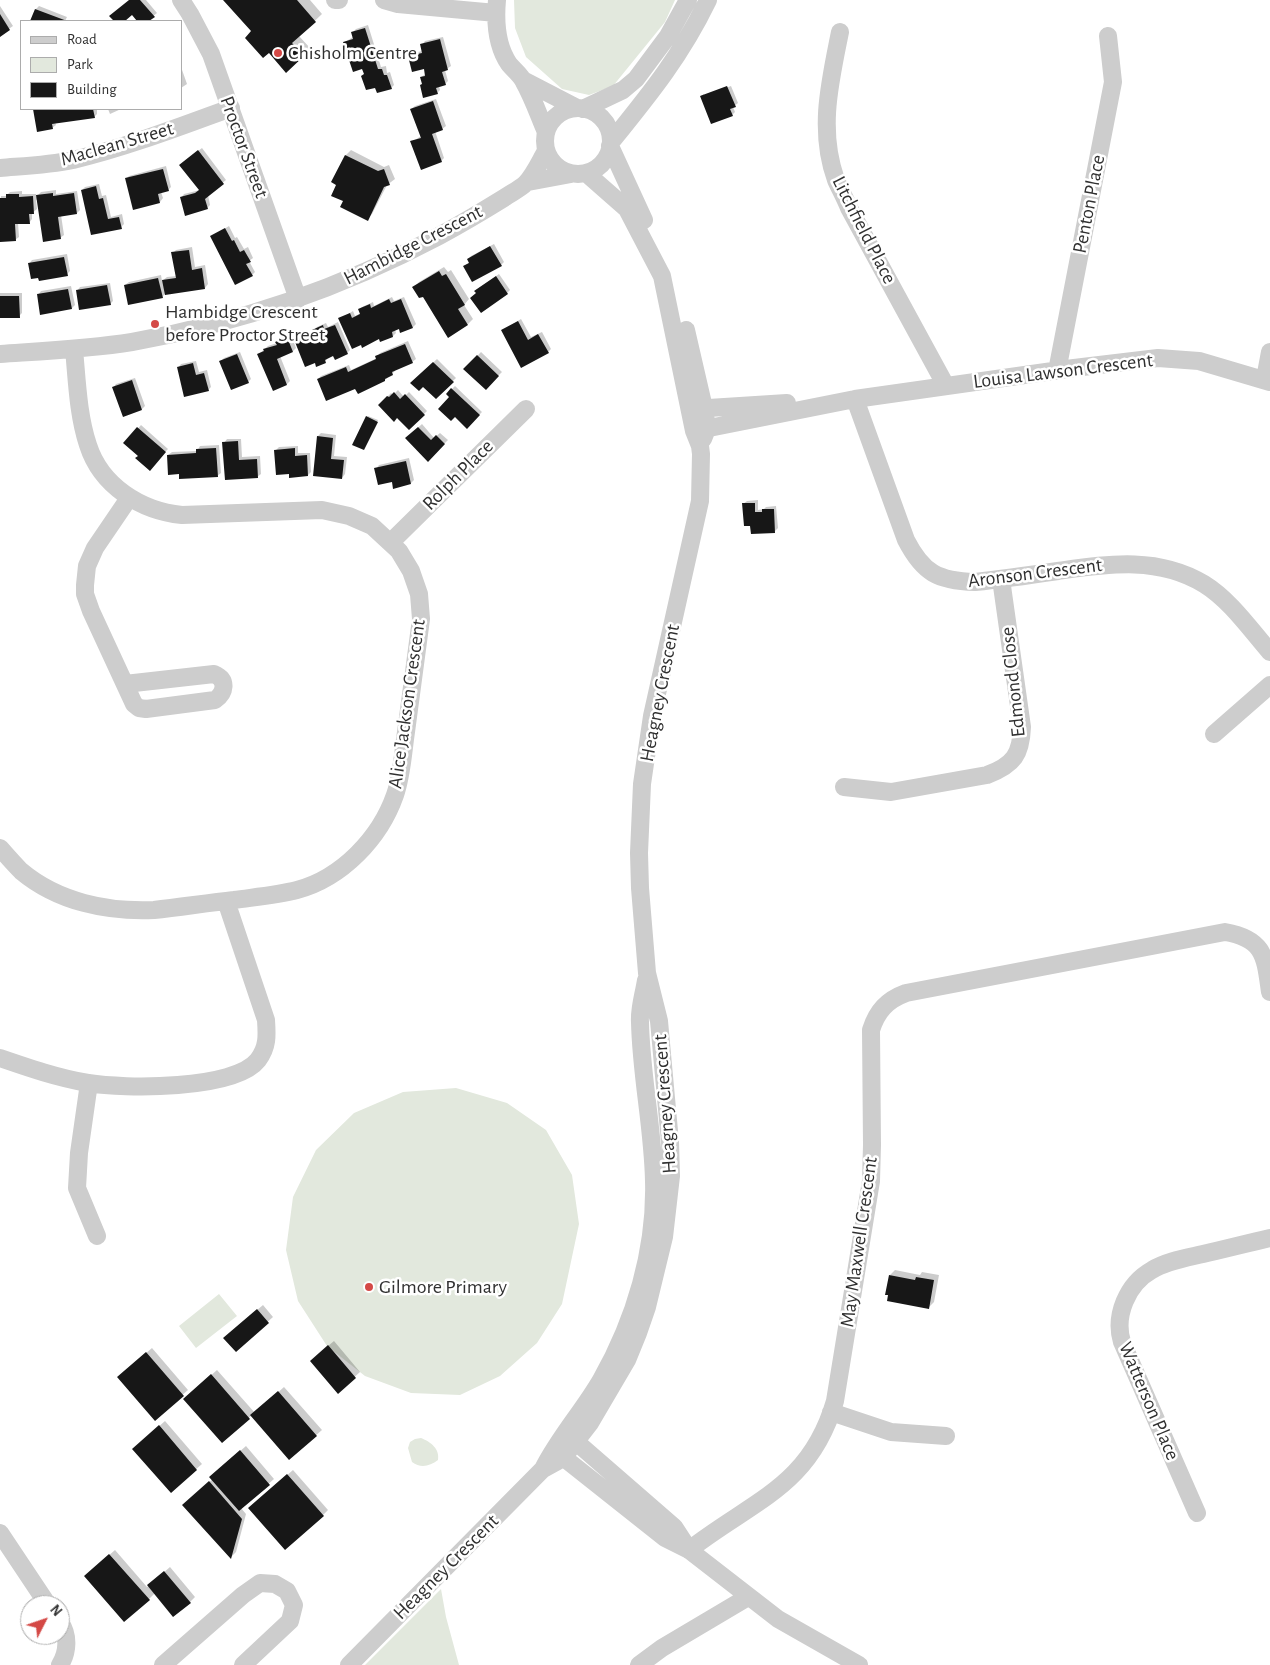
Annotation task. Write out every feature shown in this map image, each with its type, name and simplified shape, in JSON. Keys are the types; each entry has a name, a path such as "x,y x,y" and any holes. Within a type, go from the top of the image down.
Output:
{"street":[{"name":"Proctor Street","path":"181,0 211,54 298,299"},
{"path":"384,0 398,4 496,6 498,38 503,53 524,80 546,132 546,151 552,162 562,170 579,174 597,168 606,158 610,144 609,131 603,120 594,112 580,108 524,80"},
{"path":"546,132 552,120 563,111 580,108 623,90 636,80 668,36 688,0"},
{"path":"610,144 669,70 696,25 708,0"},
{"name":"Litchfield Place","path":"840,32 827,96 826,130 836,179 849,208 946,386"},
{"name":"Penton Place","path":"1057,370 1113,82 1108,36"},
{"name":"Maclean Street","path":"0,168 71,160 118,148 231,108"},
{"name":"Heagney Crescent","path":"348,1665 543,1469 598,1410 627,1360 638,1333 653,1260 664,1237 662,1181 670,1142 659,1021 647,973 640,888 639,854 642,784 652,716 700,501 700,435 697,409 662,276 610,144"},
{"name":"Hambidge Crescent","path":"524,184 546,151"},
{"name":"Heagney Crescent","path":"579,174 627,209 645,233"},
{"name":"Hambidge Crescent","path":"0,354 74,349 131,342 188,331 298,299 355,277 410,252 524,184 579,174"},
{"name":"Alice Jackson Crescent","path":"0,848 20,870 32,879 58,894 88,905 138,911 272,895 298,889 336,871 368,842 391,806 396,793 401,767 421,619 419,594 411,571 399,551 372,526 348,516 322,510 182,515 148,508 129,498 118,490 100,470 88,447 82,420 74,349"},
{"path":"1267,380 1270,352"},
{"name":"Louisa Lawson Crescent","path":"697,409 855,399 1057,370 1158,358 1199,361 1267,380"},
{"name":"Louisa Lawson Crescent","path":"700,435 855,399"},
{"name":"Aronson Crescent","path":"855,399 906,540 914,557 936,575 954,581 975,582 1110,564 1139,563 1180,572 1204,584 1225,600 1270,652"},
{"name":"Rolph Place","path":"391,542 526,408"},
{"path":"125,684 214,674 219,676 224,683 224,690 221,696 215,700 146,709 139,708 134,704 91,611 85,585 88,566 96,548 129,498"},
{"name":"Edmond Close","path":"844,787 891,792 987,775 1009,764 1017,754 1022,743 1022,726 1002,579"},
{"path":"1214,734 1270,685"},
{"path":"0,1058 40,1072 89,1083 151,1087 182,1085 236,1075 248,1070 264,1051 267,1040 266,1020 226,901"},
{"name":"May Maxwell Crescent","path":"690,1550 711,1533 765,1499 787,1482 806,1461 821,1437 835,1401 870,1181 872,1145 872,1030 874,1019 881,1009 895,997 906,993 1225,932 1248,938 1259,948 1266,962 1270,992"},
{"path":"89,1083 79,1153 77,1188 97,1236"},
{"name":"Watterson Place","path":"1197,1513 1122,1342 1119,1326 1122,1308 1130,1290 1152,1270 1170,1262 1270,1238"},
{"path":"831,1412 891,1432 946,1436"},
{"path":"571,1437 674,1527 690,1550"},
{"path":"558,1453 665,1538 690,1550 778,1619 855,1664"},
{"path":"0,1532 41,1595"},
{"path":"163,1665 243,1594 260,1583 275,1584 287,1591 294,1605 290,1622 243,1665"},
{"path":"639,1665 662,1648 748,1597"},
{"path":"60,1665 64,1657 65,1645"}],"green space":[{"path":"514,0 675,0 665,22 613,86 589,95 562,89 526,57 515,28"},
{"path":"456,1088 507,1103 546,1130 572,1175 579,1224 562,1304 537,1343 500,1376 460,1395 411,1393 365,1376 327,1346 298,1301 286,1250 293,1197 316,1150 354,1113 403,1092"},
{"path":"219,1294 237,1316 196,1348 179,1326"},
{"path":"421,1438 434,1446 438,1452 438,1460 425,1466 412,1462 408,1448 410,1442"},
{"path":"441,1589 446,1617 459,1665 365,1665"}],"building":[{"path":"129,0 140,0 155,17 150,20 136,20 132,15 126,20 113,20 109,16"},
{"path":"223,0 297,0 316,22 292,43 304,56 286,73 269,53 263,58 245,38 251,31"},
{"path":"35,9 64,20 30,20"},
{"path":"0,14 10,30 0,37"},
{"path":"365,28 378,69 382,69 384,75 387,75 392,89 377,93 375,88 366,90 361,76 364,74 362,69 353,72 343,42 353,39 351,32"},
{"path":"440,39 448,70 442,72 446,85 436,88 438,94 423,98 420,77 425,76 424,69 412,72 408,56 422,53 420,44"},
{"path":"727,86 736,107 730,109 733,116 711,124 700,96"},
{"path":"433,101 443,130 432,134 442,162 421,170 410,141 421,138 410,109"},
{"path":"33,110 93,110 95,118 52,124 53,129 37,132"},
{"path":"198,150 224,184 205,199 208,209 185,216 180,197 199,190 179,165"},
{"path":"345,155 378,171 384,169 390,185 384,187 368,221 340,207 343,201 331,196 336,185 331,182"},
{"path":"163,169 169,191 158,194 160,203 133,210 125,178"},
{"path":"96,186 99,199 103,198 108,219 119,217 122,229 91,235 81,190"},
{"path":"53,193 53,196 74,193 77,214 58,217 61,239 43,242 36,195"},
{"path":"6,194 19,194 19,197 33,196 34,214 29,214 30,224 15,224 16,241 0,242 0,198 6,198"},
{"path":"225,228 240,252 244,250 251,262 246,264 253,276 235,285 210,236"},
{"path":"490,246 502,266 472,282 463,266 469,263 467,259"},
{"path":"189,250 192,270 202,268 205,289 165,295 162,280 176,278 171,252"},
{"path":"64,257 68,276 39,281 38,278 31,279 28,263"},
{"path":"439,271 442,276 446,274 465,305 458,309 468,325 448,338 423,297 419,298 412,287"},
{"path":"496,276 508,294 481,313 470,298 476,293 474,291"},
{"path":"158,278 163,298 128,305 124,285"},
{"path":"107,285 111,305 79,310 76,290"},
{"path":"68,289 72,309 40,315 37,294"},
{"path":"0,296 19,296 20,318 0,318"},
{"path":"389,299 391,303 401,299 413,328 400,333 399,329 392,332 393,337 380,342 379,339 362,348 361,345 352,349 338,318 350,313 352,318 360,314 358,309 370,304 371,308"},
{"path":"518,321 528,340 538,334 549,353 521,368 501,330"},
{"path":"323,325 324,329 335,325 348,354 335,360 333,356 325,360 326,363 316,367 315,363 305,367 293,337 304,332 306,337 314,334 312,330"},
{"path":"287,337 293,352 277,359 287,385 273,391 257,354 264,351 263,349 277,345 275,342"},
{"path":"405,344 413,363 392,372 393,375 385,379 385,381 358,394 355,389 326,401 317,379 346,367 348,372 376,359 375,356"},
{"path":"237,354 249,383 231,390 219,361"},
{"path":"477,355 499,376 486,390 463,369"},
{"path":"433,362 454,382 436,399 423,387 419,391 410,383"},
{"path":"193,363 196,375 204,373 209,391 184,397 177,367"},
{"path":"132,380 142,410 123,417 112,387"},
{"path":"451,388 480,415 467,429 455,417 451,421 438,409 449,397 446,394"},
{"path":"394,392 400,399 405,394 425,415 409,430 397,418 394,422 378,405"},
{"path":"366,416 378,422 364,450 352,445"},
{"path":"137,427 166,452 150,471 135,458 138,456 123,443"},
{"path":"418,427 431,440 436,435 445,444 428,462 405,438"},
{"path":"317,436 333,438 331,459 344,460 342,479 313,476"},
{"path":"238,441 239,460 257,459 258,478 225,480 222,442"},
{"path":"216,448 218,477 179,479 179,474 168,475 167,455 196,453 196,449"},
{"path":"295,448 295,456 307,455 308,476 289,478 289,474 276,475 274,450"},
{"path":"406,461 411,484 393,489 392,482 378,485 374,468"},
{"path":"742,503 755,503 755,512 762,512 762,509 774,509 775,533 751,534 750,526 744,526"},
{"path":"889,1275 915,1280 916,1277 934,1280 929,1309 887,1301 888,1295 885,1295"},
{"path":"257,1309 269,1323 236,1352 223,1338"},
{"path":"328,1345 356,1378 338,1394 310,1361"},
{"path":"146,1352 184,1396 155,1421 117,1377"},
{"path":"211,1374 250,1419 222,1443 183,1399"},
{"path":"278,1391 317,1436 289,1460 250,1415"},
{"path":"159,1425 197,1470 171,1493 132,1449"},
{"path":"240,1450 270,1485 239,1511 209,1477"},
{"path":"287,1474 324,1516 285,1550 248,1508"},
{"path":"209,1481 242,1519 231,1559 182,1505"},
{"path":"109,1554 150,1600 124,1622 84,1576"},
{"path":"164,1571 191,1603 173,1617 147,1585"}],"place":[{"name":"Chisholm Centre","path":"278,53"},
{"name":"Hambidge Crescent before Proctor Street","path":"155,324"},
{"name":"Gilmore Primary","path":"369,1287"}]}
